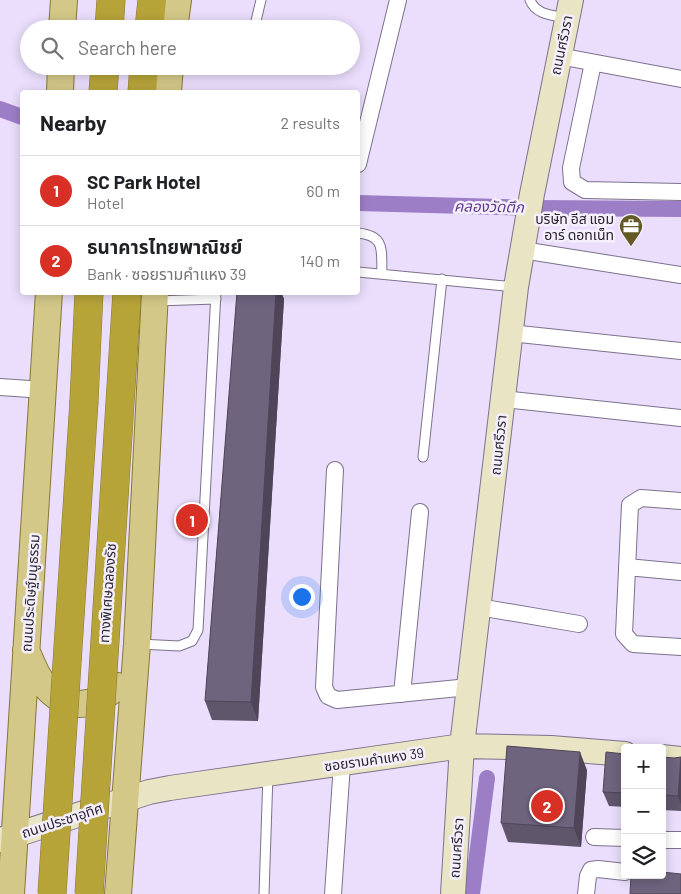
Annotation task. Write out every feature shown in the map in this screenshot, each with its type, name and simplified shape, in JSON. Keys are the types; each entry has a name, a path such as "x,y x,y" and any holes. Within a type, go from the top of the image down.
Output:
{"highway":[{"path":"109,20 111,0"},
{"path":"150,20 152,0"},
{"path":"102,90 104,75"},
{"path":"142,90 143,75"},
{"path":"52,894 84,401 89,295"},
{"name":"ทางพิเศษฉลองรัช","path":"89,894 127,295"}],"main road":[{"path":"63,20 64,0"},
{"path":"175,20 178,0"},
{"path":"60,90 61,75"},
{"path":"168,90 169,75"},
{"name":"ถนนประดิษฐ์มนูธรรม","path":"11,894 7,838 26,650 49,295"},
{"path":"118,894 137,647 154,297"},
{"path":"26,650 42,682 52,694 67,701 84,705 109,694 119,684 137,647"}],"street":[{"path":"360,156 398,0"},
{"name":"ถนนศรีวรา","path":"453,894 462,746 516,287 529,208 569,9"},
{"path":"559,56 681,78"},
{"path":"593,63 571,168 572,182 585,190 681,192"},
{"path":"522,250 681,275"},
{"path":"510,333 681,350"},
{"path":"0,387 44,390"},
{"path":"503,400 681,418"},
{"path":"335,470 324,687 328,696 337,700 469,687"},
{"path":"681,502 641,498 630,505 624,634 634,644 681,647"},
{"path":"402,694 420,512"},
{"path":"627,567 681,572"},
{"path":"479,607 579,624"},
{"name":"ซอยรามคำแหง 39","path":"125,800 170,788 462,746 551,748 621,754"},
{"path":"666,757 681,758"},
{"path":"333,894 342,764"},
{"name":"ถนนประชาอุทิศ","path":"7,838 125,800"},
{"path":"594,837 621,838"},
{"path":"666,840 681,840"},
{"path":"586,894 588,876 591,870 621,872"}],"lane":[{"path":"256,20 261,0"},
{"path":"530,0 536,9 542,12 569,9"},
{"path":"360,233 371,234 378,241 381,250 382,274"},
{"path":"360,272 516,287"},
{"path":"423,457 442,279"},
{"path":"137,647 179,646 192,641 198,630 216,296 154,297"},
{"path":"264,894 268,774"}],"building":[{"path":"237,295 276,295 251,702 205,701"},
{"path":"507,746 580,752 574,828 501,823"},
{"path":"606,752 621,754 621,793 603,792"},
{"path":"666,757 681,757 678,796 666,795"},
{"path":"666,872 681,874 681,894 630,894 631,879 666,879"}],"waterway":[{"name":"คลองวัดตึก","path":"0,109 20,116"},
{"name":"คลองวัดตึก","path":"360,203 534,208 681,209"},
{"path":"472,894 487,778"}],"place":[{"name":"บริษัท อีส แอม อาร์ ดอทเน็ท","path":"631,247"},
{"name":"SC Park Hotel","path":"192,520"},
{"name":"ธนาคารไทยพาณิชย์","path":"547,806"}]}
